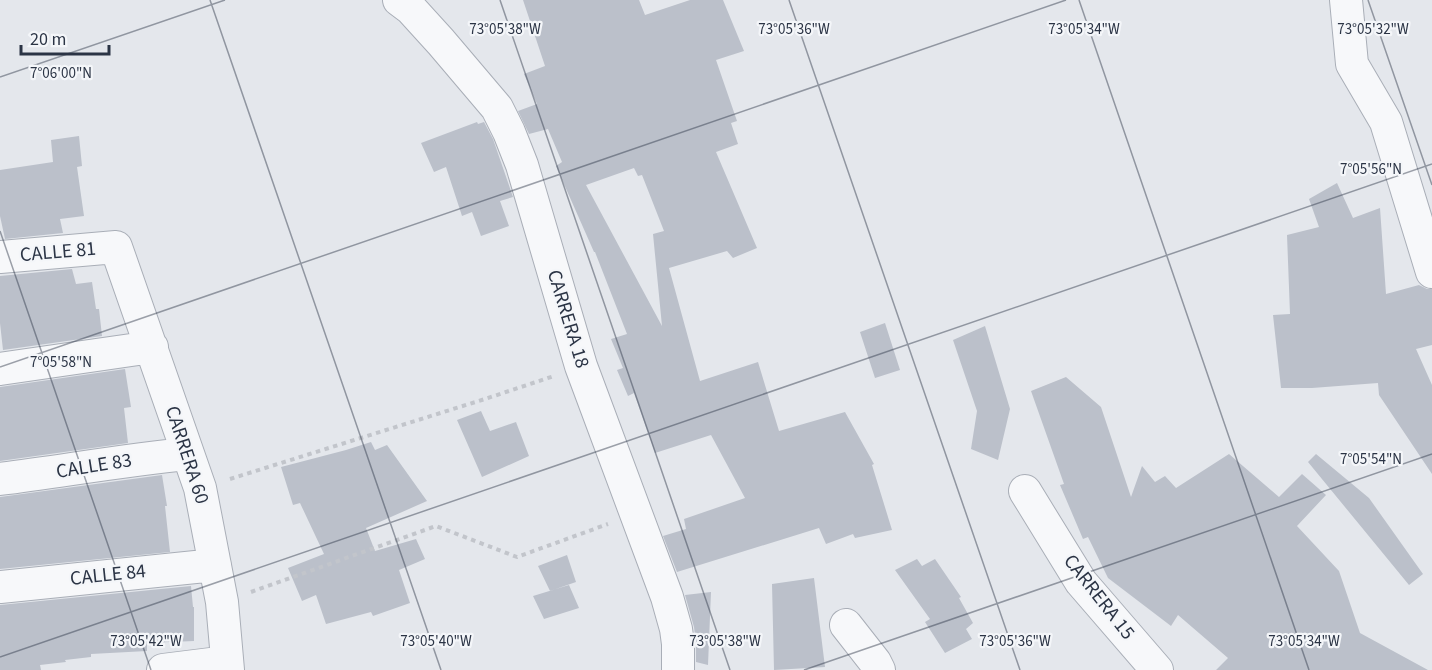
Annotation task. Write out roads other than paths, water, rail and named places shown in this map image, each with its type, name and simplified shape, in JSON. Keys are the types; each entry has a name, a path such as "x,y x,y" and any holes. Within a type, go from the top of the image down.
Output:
{"street":[{"name":"CARRERA 18","path":"399,0 411,9 473,79 496,108 509,132 522,165 581,366 668,597 676,629 678,670"},
{"path":"1346,0 1352,64 1386,122 1432,272"},
{"name":"CALLE 81","path":"0,257 116,247"},
{"name":"CARRERA 60","path":"116,247 200,488 222,602 227,666"},
{"path":"0,369 152,347"},
{"name":"CALLE 83","path":"0,479 187,454"},
{"name":"CARRERA 15","path":"1025,491 1081,582 1157,670"},
{"name":"CALLE 84","path":"0,586 215,565"},
{"path":"846,625 879,670"},
{"path":"163,670 227,666"}]}
